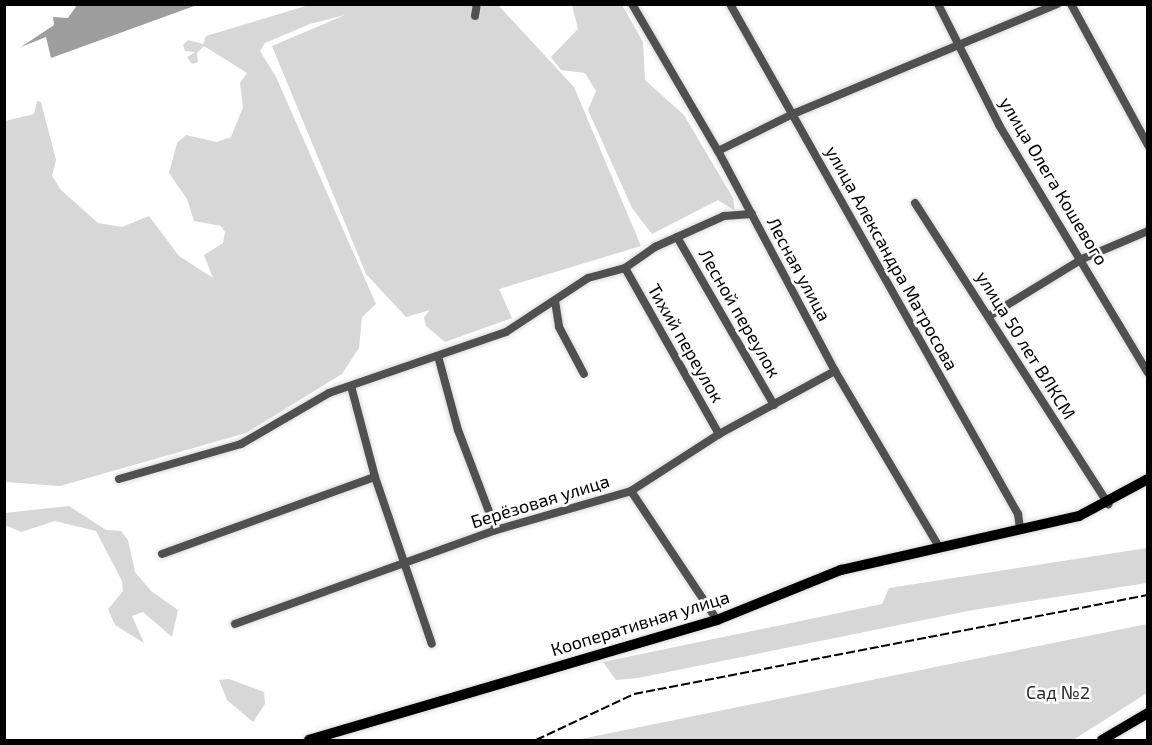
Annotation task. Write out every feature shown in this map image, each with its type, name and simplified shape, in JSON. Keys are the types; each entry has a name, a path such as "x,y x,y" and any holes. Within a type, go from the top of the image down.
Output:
{"main road":[{"name":"Кооперативная улица","path":"309,741 717,620 807,580 939,547 1079,516 1108,504 1148,479"},
{"path":"1102,741 1148,713"}],"street":[{"path":"475,16 477,4"},
{"name":"Лесная улица","path":"632,4 752,214 835,371 939,547"},
{"name":"улица Александра Матросова","path":"730,4 1018,514 1020,529"},
{"name":"улица Олега Кошевого","path":"938,4 999,125 1082,259 1147,371"},
{"path":"717,151 794,114 1058,4"},
{"path":"1071,4 1148,146"},
{"name":"улица 50 лет ВЛКСМ","path":"915,203 1108,504"},
{"path":"118,478 241,444 272,428 292,411 351,387 506,332 555,301 564,290 588,278 625,268 677,237 724,216 752,214"},
{"path":"989,316 1082,259 1148,231"},
{"name":"Лесной переулок","path":"677,237 774,405"},
{"name":"Тихий переулок","path":"625,268 719,434"},
{"path":"555,301 559,327 584,374"},
{"path":"438,356 458,430 496,530"},
{"name":"Берёзовая улица","path":"235,624 496,530 632,491 719,434 835,371"},
{"path":"351,387 375,477 432,644"},
{"path":"162,554 375,477"},
{"path":"632,491 717,620"}],"green space":[{"path":"309,5 498,5 574,87 641,246 499,289 512,318 445,342 426,326 424,317 430,310 406,317 366,274 272,46 345,15 310,24 265,43 260,51 276,77 376,304 362,317 359,348 342,374 246,433 60,486 5,482 5,121 34,114 37,101 41,102 56,160 52,176 61,190 98,223 122,227 149,216 179,256 213,278 204,255 223,243 225,232 221,226 194,221 187,199 169,173 177,143 186,135 217,142 231,137 243,107 240,83 247,73 204,46 197,53 198,62 192,64 187,57 195,52 185,51 183,45 188,40 203,44 206,36"},
{"path":"572,5 622,5 643,42 645,80 684,115 733,198 735,211 718,200 652,234 632,208 588,110 596,91 585,73 561,70 551,57 578,29"},
{"path":"69,506 106,530 121,531 128,540 135,572 151,591 178,610 172,637 143,612 132,616 144,643 115,625 108,609 123,591 122,581 96,531 55,521 21,532 5,525 5,513"},
{"path":"1147,548 1147,583 973,610 638,678 616,680 603,662 882,604 889,588"},
{"name":"Сад №2","path":"1147,624 1147,693 1073,740 576,740"},
{"path":"229,679 264,692 265,704 253,722 227,700 219,680"}],"shaded area":[{"path":"77,5 197,5 51,58 46,37 21,47 54,25 53,17 68,18"}],"railway":[{"path":"536,740 634,694 1148,595"}]}
